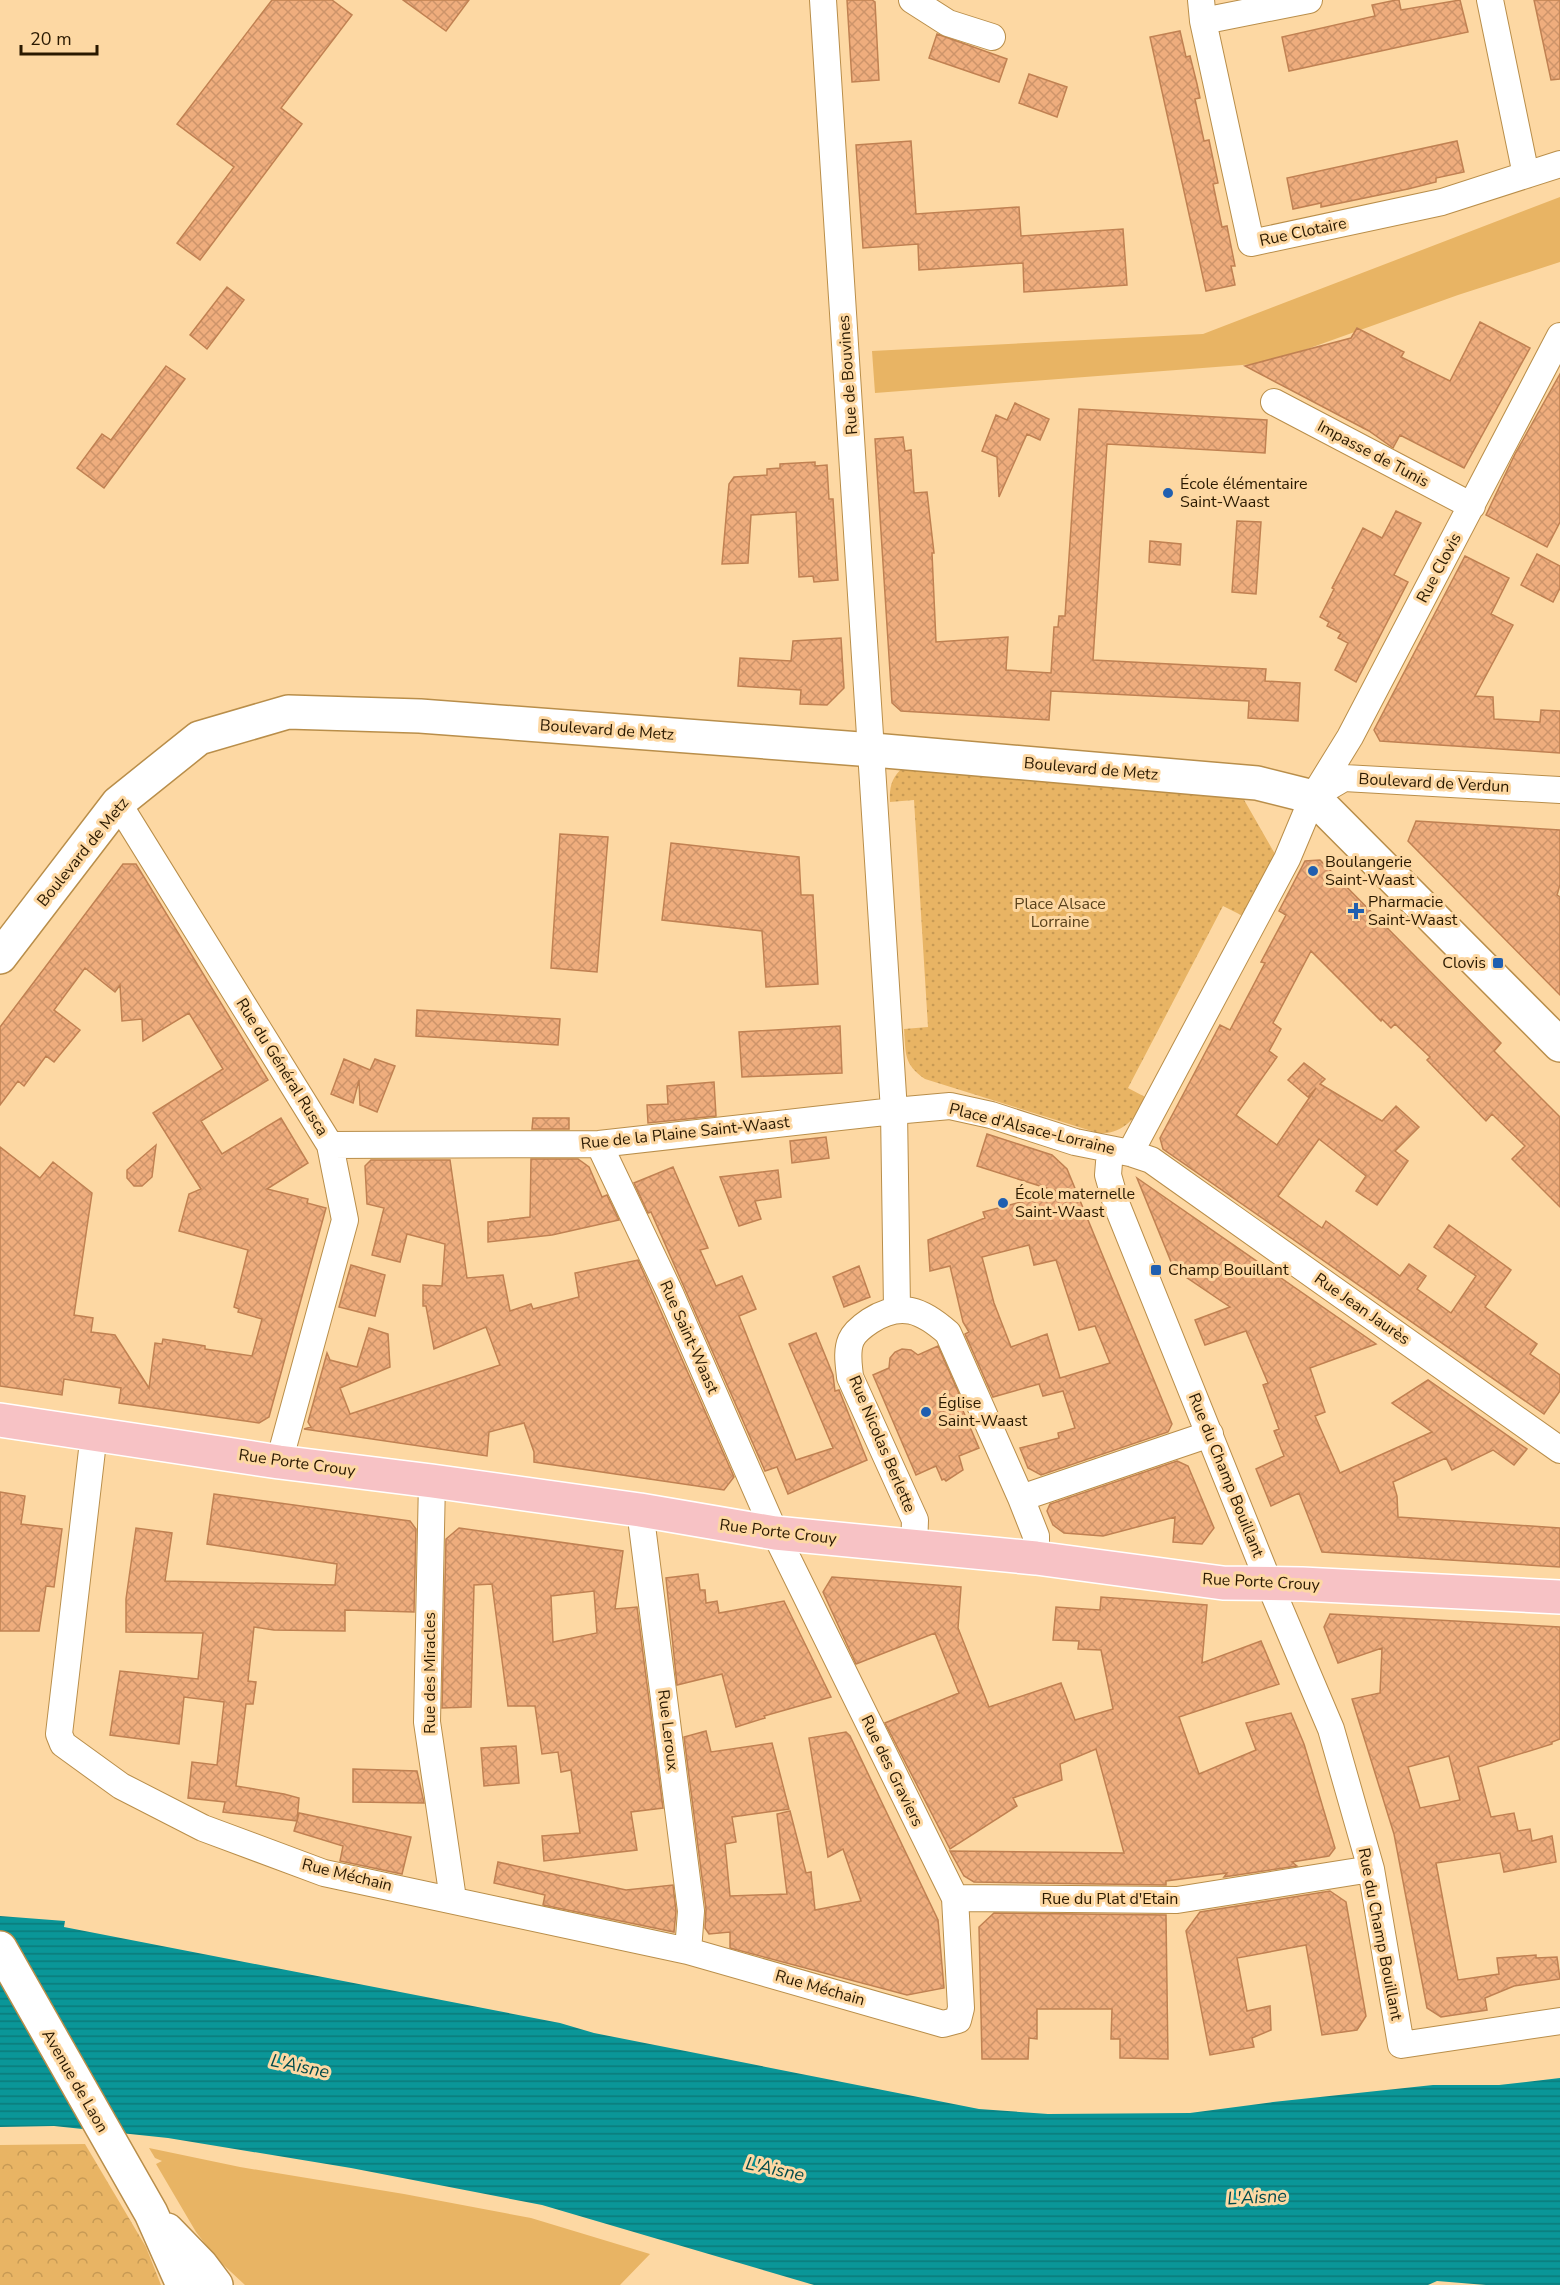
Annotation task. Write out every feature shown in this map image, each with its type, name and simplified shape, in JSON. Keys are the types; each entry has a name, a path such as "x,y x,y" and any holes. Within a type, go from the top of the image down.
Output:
{"main road":[{"name":"Boulevard de Metz","path":"0,957 118,803 199,738 288,712 420,716 873,750 1257,783 1313,797"},
{"path":"1313,797 1560,1045"},
{"name":"Rue Porte Crouy","path":"0,1420 279,1462 640,1510 775,1533 1036,1558 1223,1583 1269,1583 1560,1597"},
{"name":"Avenue de Laon","path":"0,1948 151,2214 183,2285"},
{"name":"Avenue de Laon","path":"151,2214 201,2265 216,2285"}],"street":[{"name":"Rue de Bouvines","path":"823,0 873,750"},
{"path":"912,0 948,23 992,37"},
{"path":"1202,11 1307,0"},
{"path":"1490,0 1526,175"},
{"name":"Rue Clotaire","path":"1202,11 1251,243 1442,201 1560,164"},
{"name":"Rue Clovis","path":"1313,797 1350,737 1560,336"},
{"name":"Impasse de Tunis","path":"1274,402 1472,506"},
{"path":"873,750 894,1111 897,1308 934,1320 948,1334 1036,1536 1036,1558"},
{"name":"Boulevard de Verdun","path":"1313,797 1344,778 1560,790"},
{"name":"Place d'Alsace-Lorraine","path":"894,1111 950,1106 991,1115 1075,1143 1120,1151 1287,859 1313,797"},
{"name":"Rue du Général Rusca","path":"118,803 330,1145 345,1220 279,1462"},
{"name":"Rue de la Plaine Saint-Waast","path":"330,1145 598,1144 894,1111"},
{"name":"Rue Saint-Waast","path":"598,1144 670,1293 775,1533"},
{"name":"Rue du Champ Bouillant","path":"1120,1151 1108,1175 1116,1203 1269,1583 1331,1729 1371,1869 1401,2045 1560,2021"},
{"name":"Rue Jean Jaurès","path":"1120,1151 1151,1160 1560,1450"},
{"name":"Rue Nicolas Berlette","path":"897,1308 865,1324 851,1340 848,1357 850,1377 915,1520 914,1547"},
{"name":"Rue Méchain","path":"94,1433 59,1734 63,1744 121,1786 203,1828 324,1873 688,1951 943,2024 958,2020"},
{"path":"1021,1498 1210,1434"},
{"name":"Rue des Miracles","path":"432,1481 427,1722 453,1899"},
{"name":"Rue Leroux","path":"640,1510 691,1911 688,1951"},
{"name":"Rue des Graviers","path":"775,1533 955,1898 961,2008 958,2020"},
{"name":"Rue du Plat d'Etain","path":"955,1898 1177,1900 1371,1869"}],"green space":[{"path":"1560,197 1560,262 1458,295 1296,353 1255,364 875,393 872,351 1203,334"},
{"name":"Place Alsace Lorraine","path":"904,767 1235,784 1275,854 1243,916 1223,906 1128,1088 1147,1098 1133,1118 1121,1128 1107,1133 1098,1133 925,1079 909,1063 904,1029 928,1027 914,800 890,802 892,782"},
{"path":"85,2144 146,2247 161,2285 0,2285 0,2145"},
{"path":"149,2148 240,2167 531,2218 650,2254 620,2285 245,2285 217,2259 196,2232 156,2164 162,2161 155,2158"}],"water":[{"name":"L'Aisne","path":"0,1916 65,1921 64,1927 560,2023 594,2033 979,2109 1048,2114 1190,2113 1433,2085 1499,2085 1560,2078 1560,2285 1486,2285 1437,2281 1428,2285 814,2285 542,2205 351,2168 168,2138 54,2126 0,2127"}],"building":[{"path":"272,0 332,0 352,15 281,108 302,124 200,260 177,243 234,167 177,124"},
{"path":"403,0 469,0 446,31"},
{"path":"847,0 875,2 879,80 852,82"},
{"path":"1399,0 1401,10 1460,0 1468,32 1289,71 1282,37 1375,16 1372,5"},
{"path":"1534,0 1560,0 1560,79 1551,80"},
{"path":"1180,31 1186,57 1190,56 1197,84 1200,98 1195,99 1204,141 1209,140 1218,183 1213,184 1222,227 1227,226 1235,266 1231,266 1235,285 1206,291 1150,37"},
{"path":"937,34 1007,59 999,82 929,58"},
{"path":"1029,74 1067,87 1057,117 1019,103"},
{"path":"911,141 916,214 1019,207 1021,236 1123,229 1127,285 1024,292 1023,263 919,270 918,244 863,248 856,145"},
{"path":"1457,141 1464,172 1436,178 1436,182 1408,189 1321,207 1321,203 1293,209 1287,178"},
{"path":"227,287 244,300 207,349 190,335"},
{"path":"1480,322 1530,348 1464,468 1400,435 1393,448 1369,431 1245,366 1351,338 1357,328 1404,352 1401,357 1450,381"},
{"path":"166,366 185,379 104,488 77,468 102,434 111,440"},
{"path":"1560,374 1560,522 1547,547 1486,515 1515,454"},
{"path":"1015,403 1049,419 1040,440 1027,434 999,497 997,457 982,451 996,415 1007,420"},
{"path":"1079,409 1267,420 1265,453 1107,444 1093,660 1266,669 1265,681 1300,683 1298,721 1248,718 1249,701 1051,691 1049,720 901,711 892,703 875,439 903,437 905,451 911,450 914,493 927,492 934,553 932,553 936,642 1008,637 1006,670 1051,673 1054,627 1058,627 1059,616 1065,616"},
{"path":"815,462 815,466 827,465 829,499 833,499 838,580 814,582 813,576 799,577 796,512 751,515 748,563 722,564 729,484 734,477 767,475 767,469 780,468 780,464"},
{"path":"1396,511 1421,523 1394,575 1408,582 1356,682 1335,670 1348,643 1338,638 1341,633 1327,626 1329,622 1320,617 1334,589 1332,588 1363,528 1382,538"},
{"path":"1237,521 1261,522 1256,594 1232,592"},
{"path":"1150,541 1181,544 1180,565 1149,562"},
{"path":"1537,554 1560,566 1560,588 1553,602 1521,585"},
{"path":"1465,556 1509,578 1491,614 1513,625 1475,696 1493,697 1494,719 1540,722 1541,710 1560,711 1560,753 1380,741 1374,730"},
{"path":"841,638 844,688 827,705 800,704 801,690 738,686 740,658 791,661 793,641"},
{"path":"1416,821 1560,830 1560,885 1557,895 1560,897 1560,995 1408,841"},
{"path":"560,834 608,837 597,972 551,968"},
{"path":"671,843 799,857 801,895 813,895 818,984 766,987 762,931 662,920"},
{"path":"1320,860 1501,1043 1494,1051 1560,1117 1560,1207 1512,1159 1525,1146 1492,1114 1486,1121 1427,1060 1430,1057 1395,1024 1391,1028 1382,1019 1381,1021 1311,951 1273,1023 1281,1029 1269,1051 1277,1057 1236,1115 1277,1145 1316,1088 1308,1097 1288,1080 1304,1063 1325,1079 1320,1084 1382,1121 1396,1106 1419,1127 1395,1151 1408,1161 1377,1205 1356,1191 1366,1176 1319,1139 1278,1196 1322,1228 1326,1221 1400,1276 1409,1264 1426,1276 1417,1289 1451,1313 1476,1276 1434,1247 1449,1225 1511,1270 1485,1307 1537,1344 1530,1354 1560,1375 1560,1391 1544,1414 1163,1149 1160,1138 1220,1025 1230,1030 1265,963 1261,962 1286,915 1279,911 1305,861"},
{"path":"123,864 136,864 268,1080 201,1121 222,1154 281,1118 308,1163 267,1189 308,1199 307,1203 326,1208 269,1417 259,1423 119,1403 121,1388 64,1379 62,1395 0,1386 0,1147 40,1178 53,1162 92,1193 74,1315 93,1318 91,1332 115,1335 149,1388 155,1343 162,1344 163,1339 205,1346 205,1349 252,1356 262,1319 238,1312 239,1309 234,1307 248,1250 179,1231 189,1194 201,1189 153,1113 223,1069 189,1013 143,1041 142,1019 122,1021 120,985 115,992 85,968 54,1010 80,1030 54,1062 46,1056 24,1086 18,1081 0,1105 0,1027"},
{"path":"417,1010 560,1019 558,1045 416,1036"},
{"path":"840,1026 842,1073 742,1077 739,1032"},
{"path":"344,1059 370,1070 375,1059 395,1066 377,1112 360,1105 359,1080 353,1103 331,1094"},
{"path":"714,1082 716,1116 648,1123 647,1105 668,1104 667,1086"},
{"path":"533,1118 569,1118 569,1129 532,1129"},
{"path":"987,1134 1052,1155 1067,1169 1172,1424 1168,1432 1041,1475 1028,1468 1020,1448 1059,1438 1058,1433 1075,1428 1063,1391 1043,1396 1039,1384 993,1397 965,1334 969,1332 963,1322 950,1266 930,1271 928,1240 985,1218 983,1212 1059,1192 977,1166","holes":["1029,1245 1034,1265 1056,1260 1079,1330 1095,1326 1110,1363 1060,1378 1047,1334 1011,1347 994,1303 982,1257"]},
{"path":"826,1137 829,1158 792,1163 790,1141"},
{"path":"156,1145 152,1177 142,1186 134,1186 127,1178 127,1170"},
{"path":"531,1159 578,1159 589,1167 602,1197 607,1195 619,1220 552,1235 488,1242 488,1222 530,1217"},
{"path":"371,1160 450,1160 467,1278 503,1275 510,1311 531,1304 533,1309 579,1297 575,1273 638,1260 734,1477 724,1490 534,1462 534,1452 524,1423 489,1432 487,1456 304,1429 311,1427 308,1422 327,1353 330,1360 357,1367 369,1328 388,1334 390,1367 340,1388 350,1414 500,1365 486,1327 434,1349 426,1306 423,1306 423,1285 442,1286 445,1244 407,1234 400,1262 372,1255 384,1208 367,1204 365,1166"},
{"path":"673,1167 708,1248 700,1250 716,1286 742,1276 756,1309 739,1316 796,1460 833,1448 789,1344 816,1333 833,1375 835,1391 839,1390 867,1460 788,1494 777,1467 765,1471 651,1212 648,1213 634,1183"},
{"path":"778,1170 781,1197 755,1201 761,1219 739,1226 720,1177"},
{"path":"1137,1178 1376,1344 1310,1368 1325,1412 1315,1416 1340,1473 1432,1432 1392,1403 1428,1380 1527,1449 1514,1465 1493,1450 1452,1470 1446,1458 1393,1482 1397,1496 1398,1517 1560,1528 1560,1567 1322,1552 1299,1493 1271,1506 1256,1469 1284,1456 1274,1431 1279,1429 1263,1385 1268,1383 1246,1331 1205,1345 1195,1320 1230,1307 1174,1269"},
{"path":"351,1265 385,1275 375,1316 339,1307"},
{"path":"859,1266 870,1297 844,1307 833,1277"},
{"name":"Église Saint-Waast","path":"938,1346 964,1405 961,1406 979,1448 959,1456 963,1470 946,1481 942,1480 936,1466 916,1475 873,1375 889,1368 890,1358 895,1352 902,1349 911,1350 918,1355"},
{"path":"1177,1461 1188,1466 1214,1528 1202,1544 1173,1542 1175,1517 1103,1536 1064,1533 1053,1525 1047,1511 1050,1504"},
{"path":"0,1492 25,1496 21,1524 62,1529 54,1587 46,1586 39,1631 0,1631"},
{"path":"214,1494 410,1521 416,1529 414,1612 345,1610 345,1631 274,1630 254,1627 248,1681 256,1682 253,1704 246,1704 236,1786 299,1798 297,1821 223,1812 225,1802 188,1798 192,1762 217,1765 224,1702 184,1697 179,1744 110,1735 120,1671 198,1679 203,1633 126,1632 126,1599 136,1528 172,1533 165,1581 335,1585 337,1564 207,1544"},
{"path":"459,1528 623,1551 615,1609 637,1607 663,1808 631,1812 637,1850 544,1861 542,1836 580,1833 571,1770 561,1772 558,1752 542,1754 535,1706 508,1706 492,1584 474,1585 471,1707 442,1708 446,1539","holes":["594,1591 597,1633 553,1642 551,1596"]},
{"path":"698,1574 700,1590 705,1590 706,1603 717,1601 719,1613 784,1601 831,1697 764,1716 765,1718 736,1727 722,1674 677,1685 666,1578"},
{"path":"832,1577 961,1587 958,1628 989,1707 1061,1683 1075,1720 1113,1709 1101,1650 1078,1649 1079,1641 1053,1640 1056,1607 1100,1610 1101,1597 1207,1605 1202,1663 1261,1641 1279,1684 1179,1717 1199,1774 1256,1750 1246,1723 1291,1713 1304,1744 1335,1848 1329,1856 1292,1862 1297,1866 1224,1877 1227,1873 1166,1881 1166,1885 974,1882 964,1876 950,1851 1124,1853 1096,1749 1060,1764 1062,1780 1013,1798 1017,1806 950,1849 885,1723 959,1693 935,1633 856,1664 823,1592"},
{"path":"1330,1614 1560,1627 1560,1739 1552,1744 1478,1767 1491,1817 1514,1813 1518,1831 1530,1829 1532,1841 1552,1836 1556,1862 1504,1872 1500,1853 1436,1863 1458,1980 1499,1974 1497,1958 1536,1955 1536,1958 1557,1957 1560,1979 1514,1986 1485,1998 1487,2010 1441,2017 1427,2008 1394,1834 1352,1699 1380,1693 1382,1648 1338,1663 1324,1627","holes":["1449,1756 1460,1800 1420,1808 1408,1767"]},
{"path":"706,1731 711,1752 772,1743 789,1809 732,1817 736,1842 725,1844 730,1896 787,1894 777,1814 790,1811 806,1873 811,1872 815,1910 861,1901 843,1849 828,1857 809,1738 846,1732 850,1736 938,1920 944,1988 907,1995 730,1948 730,1932 709,1934 705,1928 706,1909 684,1737"},
{"path":"516,1746 519,1783 484,1786 481,1748"},
{"path":"353,1769 417,1771 424,1803 353,1802"},
{"path":"299,1813 411,1837 402,1874 340,1861 343,1846 294,1831"},
{"path":"498,1862 626,1890 673,1885 676,1911 674,1932 543,1905 545,1895 494,1883"},
{"path":"1330,1891 1346,1902 1366,2016 1357,2030 1322,2035 1306,1945 1237,1958 1247,2011 1270,2006 1271,2030 1252,2038 1254,2047 1210,2055 1186,1931 1200,1912"},
{"path":"994,1913 1166,1915 1168,2059 1120,2058 1120,2039 1111,2039 1112,2009 1037,2009 1037,2039 1029,2038 1028,2059 982,2059 979,1927"}],"place":[{"name":"École élémentaire Saint-Waast","path":"1168,493"},
{"name":"Boulangerie Saint-Waast","path":"1313,871"},
{"name":"Pharmacie Saint-Waast","path":"1356,911"},
{"name":"Clovis","path":"1498,963"},
{"name":"École maternelle Saint-Waast","path":"1003,1203"},
{"name":"Champ Bouillant","path":"1156,1270"},
{"name":"Église Saint-Waast","path":"926,1412"}]}
